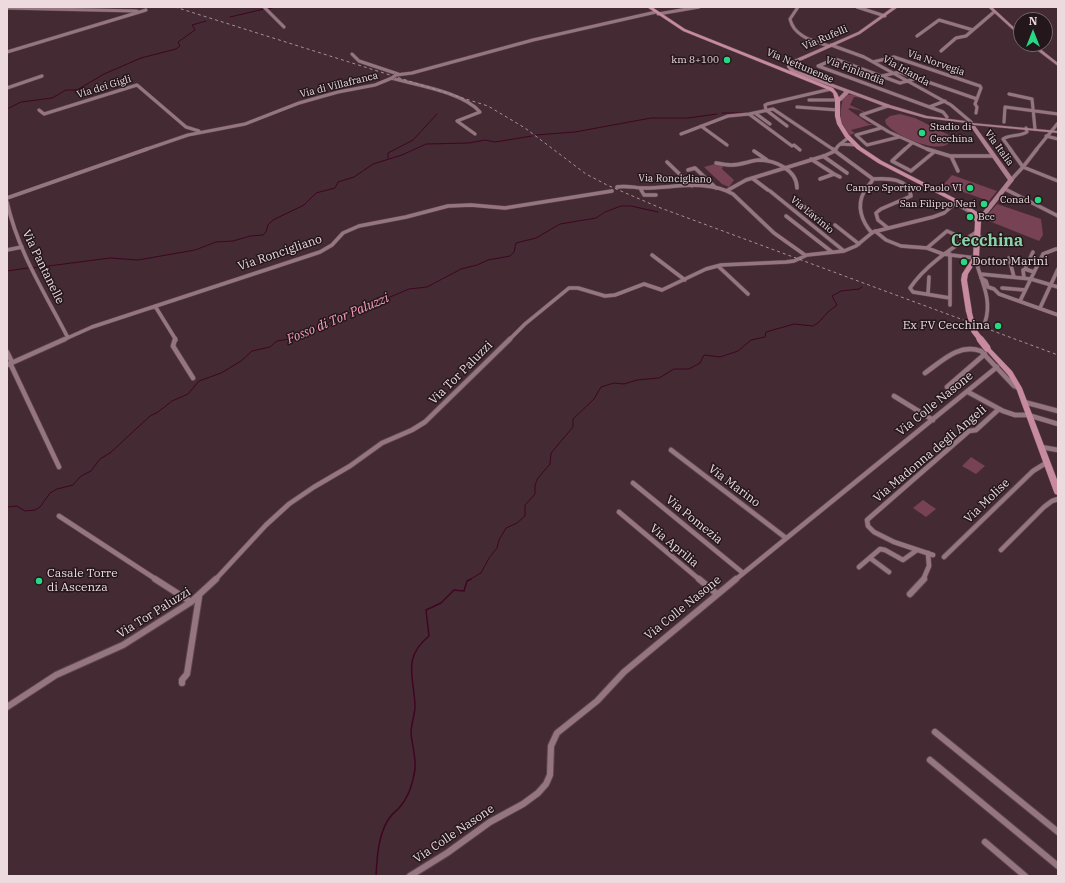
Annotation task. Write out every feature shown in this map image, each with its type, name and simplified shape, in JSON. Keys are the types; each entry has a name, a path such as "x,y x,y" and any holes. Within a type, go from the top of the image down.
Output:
{"main road":[{"name":"Via Nettunense","path":"649,7 684,30 840,91 838,110 839,123 853,142 877,160 960,203 975,213"},
{"path":"975,213 978,222 975,259 965,274 964,280 969,312 975,333 986,351 1010,374 1019,388 1028,416 1058,492"}],"street":[{"path":"264,7 284,28"},
{"name":"Via di Villafranca","path":"7,198 187,136 245,124 298,103 338,92 375,85 397,74 411,73 519,43 657,13 699,7"},
{"name":"Via Irlanda","path":"798,7 790,18 792,26 804,36 857,54 873,62 956,108 970,125"},
{"path":"856,7 885,16"},
{"name":"Via Rufelli","path":"840,91 796,72 788,66 792,62 859,32 885,16 896,7"},
{"path":"990,7 1013,29"},
{"path":"7,8 144,10 7,52"},
{"path":"941,51 956,38 966,36 994,12"},
{"path":"917,36 938,20 973,30"},
{"path":"1041,52 1058,65"},
{"path":"352,54 356,60 397,74"},
{"name":"Via Norvegia","path":"873,62 893,56 979,86 981,88 977,99"},
{"name":"Via Finlandia","path":"908,81 900,83 835,59 818,66 945,113 947,117"},
{"path":"893,73 899,72 977,99 975,104 977,107 976,113"},
{"name":"Via Finlandia","path":"882,76 893,73"},
{"path":"7,88 42,76"},
{"path":"391,78 444,93 471,104 480,112 458,121 475,134"},
{"path":"908,81 918,78"},
{"name":"Via dei Gigli","path":"39,110 44,114 137,85 186,128 209,132"},
{"path":"766,110 765,105 767,104 840,91 859,95 888,106 931,118 958,121 970,125"},
{"path":"1008,94 1032,99 1034,129"},
{"path":"809,100 839,100"},
{"path":"929,107 945,101"},
{"path":"888,106 861,115 899,137 934,152 951,156 992,156"},
{"path":"797,107 838,110"},
{"path":"1004,122 1005,108 1058,114"},
{"path":"681,134 729,116 749,114 772,109 777,110 827,146 836,149 873,179 899,181 908,188 911,192 910,196 880,210 876,215 878,221 888,228"},
{"path":"766,110 787,126"},
{"path":"755,113 770,124"},
{"path":"749,114 792,146 800,150"},
{"path":"1011,180 1058,123"},
{"name":"Via Italia","path":"970,125 983,124 1058,132"},
{"name":"Via Italia","path":"970,125 1011,180 978,222"},
{"path":"701,126 727,146"},
{"path":"1055,126 1058,132"},
{"path":"882,128 856,135 867,145 899,137"},
{"path":"1026,128 1027,132 1024,134 1006,136 1003,140 1023,166 1058,181"},
{"path":"1046,136 1058,139"},
{"path":"840,144 853,142"},
{"path":"728,190 737,184 752,178 823,156 836,149 840,144 853,142"},
{"path":"912,143 892,161 912,171 934,152"},
{"path":"754,151 768,161 784,168 796,178 798,182 797,188"},
{"path":"823,156 847,173"},
{"path":"951,156 958,171"},
{"path":"811,159 840,177"},
{"path":"716,163 734,165 754,161 768,161"},
{"path":"667,162 692,186"},
{"path":"688,170 695,168 716,188"},
{"path":"820,179 834,174"},
{"path":"899,181 910,177"},
{"name":"Via Lavinio","path":"752,178 844,251"},
{"path":"873,179 864,192 861,202 861,213 864,221 874,232 886,240 898,245 912,248 927,248 947,256 975,259 989,307 989,314 985,322"},
{"name":"Via Roncigliano","path":"617,187 626,186 640,188 692,186 728,190 774,233 805,255"},
{"path":"640,188 644,195 656,195"},
{"path":"1005,189 1058,216"},
{"name":"Via Roncigliano","path":"10,363 96,326 320,252 332,245 343,233 363,225 409,216 448,206 467,205 509,207 605,193 612,190"},
{"name":"Via Pantanelle","path":"7,202 12,225 34,275 68,338"},
{"path":"802,204 813,213"},
{"name":"Via Tor Paluzzi","path":"7,707 56,675 117,648 192,602 257,533 286,506 314,487 353,464 384,442 412,430 425,422 526,324 567,289 574,288 608,296 644,284 649,284 658,290 663,290 718,266 729,264 786,262 794,261 805,255 844,251 859,244 874,232 933,217 944,213 953,205 960,206 975,213"},
{"path":"796,212 807,208"},
{"path":"975,213 984,214"},
{"path":"786,216 832,252"},
{"path":"835,225 859,244"},
{"path":"927,248 947,231 965,239"},
{"path":"950,298 911,291 911,287 915,280 947,256 965,239 977,234 1004,241"},
{"path":"7,250 22,247"},
{"path":"1020,301 1043,254 1056,249"},
{"path":"1024,278 1023,270 1025,269 1033,252"},
{"path":"652,255 660,263 672,268 685,280"},
{"path":"947,256 950,305"},
{"path":"1009,258 1014,277"},
{"path":"718,266 748,294"},
{"path":"1025,269 1034,272"},
{"path":"1040,308 1058,269"},
{"path":"980,276 1031,278 1058,287"},
{"path":"980,276 986,281 987,286 994,289 999,294 1058,315"},
{"path":"928,294 929,277"},
{"path":"1002,288 1025,290"},
{"path":"155,306 176,340 172,346 193,378"},
{"path":"925,373 957,351 969,348 978,349 986,351 997,367 1014,386 1019,388"},
{"path":"947,387 986,351"},
{"path":"7,352 10,363 59,467"},
{"name":"Via Colle Nasone","path":"410,876 447,853 490,822 523,804 538,793 550,778 552,743 559,731 597,701 613,682 630,666 997,367"},
{"name":"Via Madonna degli Angeli","path":"968,392 1011,414 1028,416 1058,424"},
{"path":"894,396 933,420"},
{"path":"1024,402 1058,412"},
{"name":"Via Madonna degli Angeli","path":"910,594 926,578 931,554 893,542 870,529 866,525 868,519 969,431 976,430 999,409"},
{"path":"1041,448 1048,447 1058,450"},
{"name":"Via Marino","path":"670,450 786,538"},
{"name":"Via Molise","path":"944,557 1031,472 1046,463"},
{"name":"Via Pomezia","path":"632,483 744,573"},
{"path":"1000,550 1044,507 1052,501 1058,499"},
{"name":"Via Aprilia","path":"619,512 717,594"},
{"path":"59,516 192,602"},
{"path":"859,567 882,549 904,560 917,550"},
{"path":"870,558 889,572"},
{"path":"182,684 182,680 187,674 198,597"},
{"path":"935,732 1058,832"},
{"path":"930,760 1058,866"},
{"path":"985,842 1025,876"}],"shaded area":[{"path":"853,94 863,98 854,97 850,105 865,112 862,113 862,111 850,108 848,109 869,124 874,124 851,130 855,133 850,135 843,125 841,113 843,97"},
{"name":"Stadio di Cecchina","path":"900,114 915,118 955,138 950,138 948,144 934,146 925,145 906,138 891,129 886,124 885,120 890,116"},
{"path":"720,164 723,167 722,169 734,180 729,187 722,184 704,167"},
{"name":"Campo Sportivo Paolo VI","path":"952,175 997,191 989,201 943,185"},
{"path":"997,204 1041,219 1043,235 1039,241 984,219"},
{"path":"971,457 985,466 976,474 962,466"},
{"path":"923,500 936,509 926,517 913,508"}],"waterway":[{"path":"268,9 275,7"},
{"path":"230,17 264,9"},
{"path":"7,109 21,102 52,98 66,90 77,90 104,74 141,58 176,49 180,46 178,42 195,30 192,25 206,21"},
{"path":"722,113 743,113"},
{"path":"388,158 388,153 413,140 437,114"},
{"path":"536,135 575,132 651,118 688,118 717,114"},
{"path":"33,268 110,258 138,260 195,250 216,242 233,241 250,236 263,235 266,232 268,225 273,220 304,205 316,193 335,188 338,182 354,177 373,164 402,155 426,144 469,143 485,140 495,142 532,136"},
{"name":"Fosso di Tor Paluzzi","path":"7,507 17,506 25,511 35,510 40,507 50,493 57,489 73,485 81,476 91,471 100,459 110,453 150,416 158,412 172,401 188,394 199,381 221,373 241,361 252,351 270,347 277,341 301,337 342,315 362,309 409,289 427,287 461,269 477,265 488,260 510,256 514,252 516,243 536,238 560,224 596,218 605,212 621,206 631,206 658,212"},
{"path":"7,271 28,268"},
{"path":"469,580 481,573 489,558 497,548 499,540 506,528 517,523 525,516 525,505 535,494 535,485 538,478 550,464 551,453 573,427 573,419 594,399 601,387 614,383 624,384 637,380 659,378 674,369 689,369 700,363 704,355 720,357 738,351 751,340 765,337 766,332 794,324 813,326 837,305 832,296 841,291 859,289 862,287"},
{"path":"376,876 382,833 389,818 399,808 410,790 414,775 415,759 411,733 415,706 412,660 415,652 429,636 426,610 441,603 454,590 464,591 467,581 469,580"}],"railway":[{"path":"175,7 488,106 525,128 586,174 607,185 658,207 1058,355"}],"place":[{"name":"km 8+100","path":"727,60"},
{"name":"Stadio di Cecchina","path":"922,133"},
{"name":"Campo Sportivo Paolo VI","path":"970,188"},
{"name":"Conad","path":"1038,200"},
{"name":"San Filippo Neri","path":"984,204"},
{"name":"Bcc","path":"970,217"},
{"name":"Dottor Marini","path":"964,262"},
{"name":"Ex FV Cecchina","path":"998,326"},
{"name":"Casale Torre di Ascenza","path":"39,581"}],"district":[{"name":"Cecchina","path":"987,241"}]}
